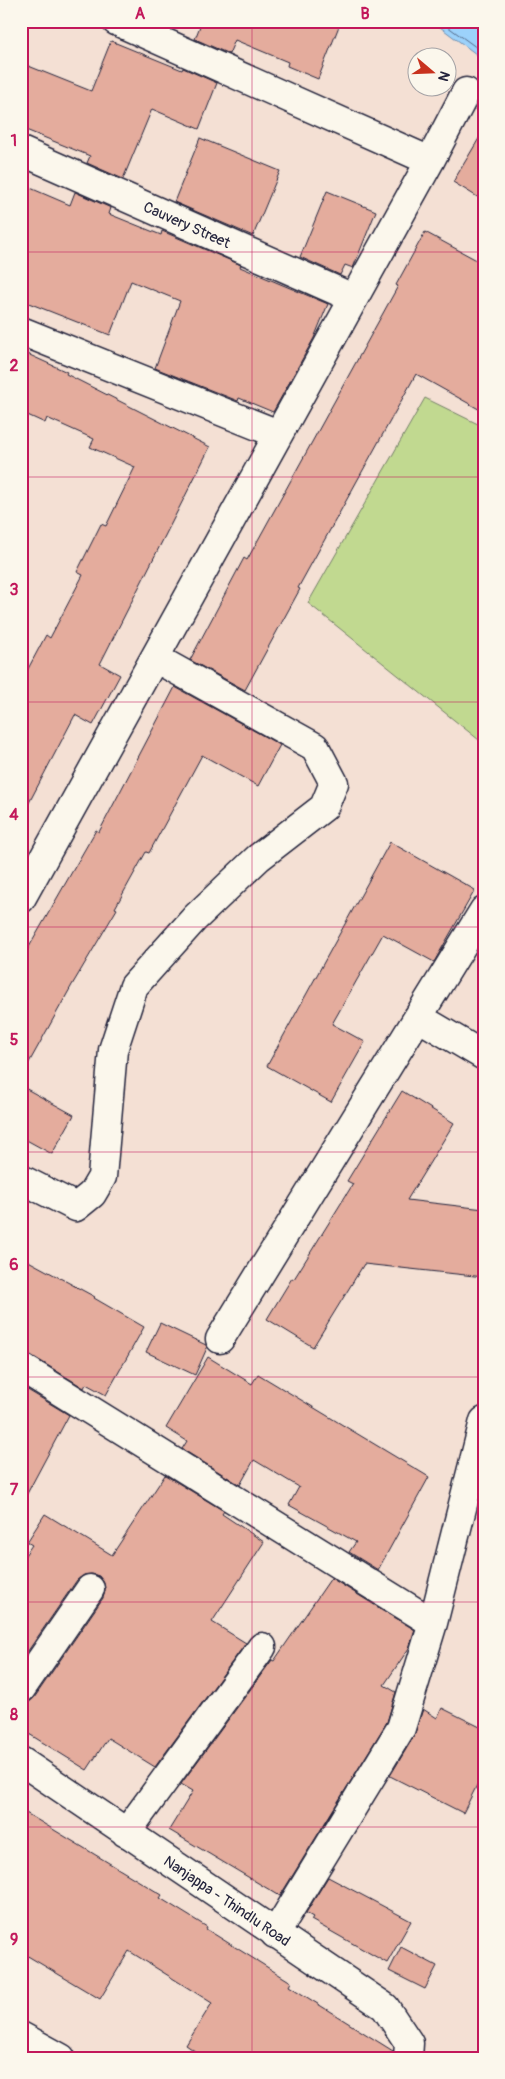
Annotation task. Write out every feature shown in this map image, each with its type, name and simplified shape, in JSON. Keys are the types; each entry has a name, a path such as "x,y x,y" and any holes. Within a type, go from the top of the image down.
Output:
{"street":[{"path":"116,21 170,32 430,161"},
{"path":"21,899 430,161 466,92"},
{"name":"Cauvery Street","path":"21,151 354,298"},
{"path":"21,331 278,434"},
{"path":"21,1179 76,1207 92,1194 102,1177 113,1050 134,986 195,918 258,858 324,807 334,783 315,747 155,658"},
{"path":"220,1339 484,910"},
{"path":"418,1017 484,1056"},
{"path":"21,1367 433,1623"},
{"path":"275,1934 401,1728 433,1623 484,1421"},
{"path":"21,1689 90,1589"},
{"path":"126,1833 262,1647"},
{"name":"Nanjappa - Thindlu Road","path":"21,1761 385,2007 409,2043 408,2058"},
{"path":"21,2036 61,2058"}],"green space":[{"path":"425,398 484,427 484,744 308,603"}],"water":[{"path":"432,21 484,21 484,60"}],"building":[{"path":"191,21 341,21 318,79 287,66 288,62 235,40 229,54 195,39 200,26"},
{"path":"111,41 217,83 199,129 152,109 123,179 87,163 90,156 21,128 21,63 91,91"},
{"path":"484,130 484,201 453,182"},
{"path":"200,138 280,171 253,236 174,202"},
{"path":"21,184 70,205 75,192 111,208 109,214 161,235 162,231 241,265 240,267 328,304 314,338 273,412 239,398 238,401 155,368 180,301 131,281 110,335 21,300"},
{"path":"327,191 376,211 353,268 345,265 340,275 300,257"},
{"path":"425,232 484,264 484,412 416,374 298,588 300,589 245,690 190,660 244,558 247,560 398,286 396,285"},
{"path":"21,351 67,372 66,374 210,447 100,664 120,675 93,725 75,715 21,818 21,682 46,635 50,638 83,575 77,572 101,524 106,526 135,467 90,447 94,439 47,418 45,423 21,412"},
{"path":"175,687 280,745 258,786 202,755 149,853 146,852 115,908 117,909 21,1077 21,961 96,830 99,832"},
{"path":"390,842 475,890 434,962 383,934 332,1024 365,1042 331,1102 267,1066"},
{"path":"21,1086 74,1115 52,1154 21,1137"},
{"path":"402,1091 454,1123 407,1200 484,1209 484,1277 364,1264 313,1347 267,1319 353,1184 347,1181"},
{"path":"21,1257 95,1297 144,1327 106,1395 86,1384 84,1388 21,1351"},
{"path":"160,1323 206,1345 207,1348 195,1375 146,1352"},
{"path":"208,1357 252,1384 258,1374 429,1477 378,1570 349,1552 356,1542 289,1505 299,1487 254,1460 240,1485 182,1449 187,1441 166,1428"},
{"path":"21,1386 69,1415 21,1505"},
{"path":"165,1475 224,1511 222,1514 264,1542 212,1622 246,1643 155,1767 108,1738 87,1770 21,1729 21,1704 28,1703 34,1698 103,1598 105,1591 104,1583 99,1576 92,1574 84,1575 77,1580 21,1661 21,1561 32,1545 27,1542 45,1514 112,1555"},
{"path":"331,1578 415,1630 409,1648 384,1685 396,1692 387,1722 280,1896 169,1830 193,1791 181,1784 272,1660 274,1661"},
{"path":"442,1708 484,1729 484,1771 463,1813 390,1776 414,1736 423,1709 437,1718"},
{"path":"21,1810 162,1895 160,1898 291,1982 289,1986 393,2051 392,2058 205,2058 186,2045 212,2003 129,1951 100,1999 21,1952"},
{"path":"328,1877 411,1921 387,1963 311,1920 313,1917 306,1913"},
{"path":"401,1947 437,1966 425,1989 389,1971"}]}
